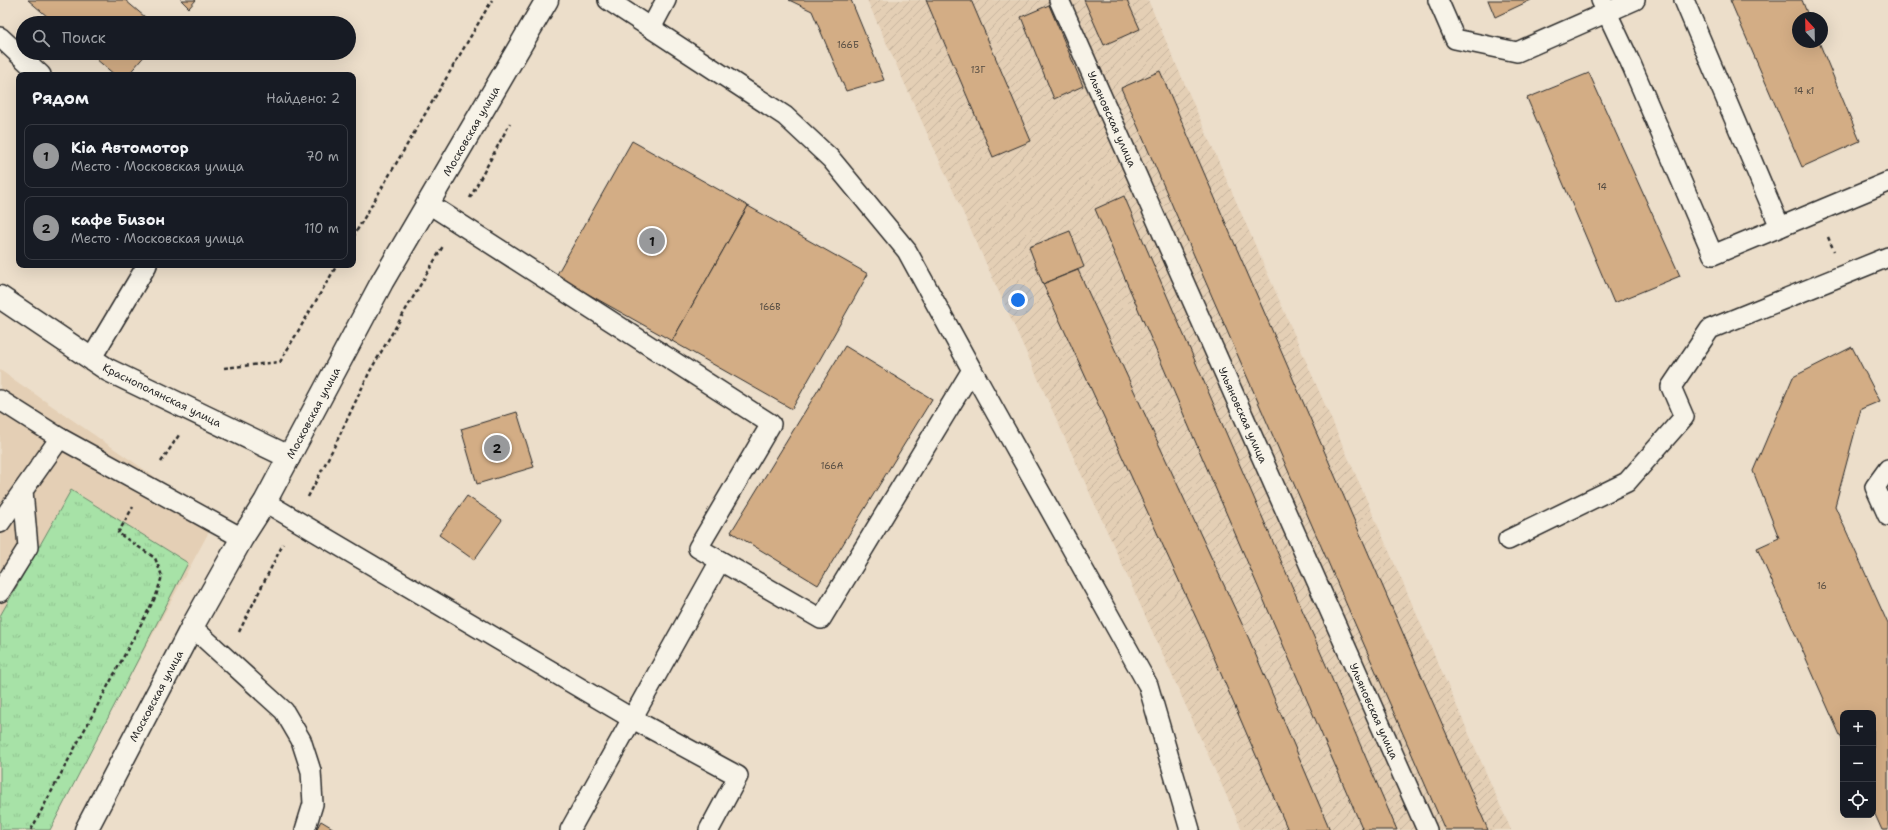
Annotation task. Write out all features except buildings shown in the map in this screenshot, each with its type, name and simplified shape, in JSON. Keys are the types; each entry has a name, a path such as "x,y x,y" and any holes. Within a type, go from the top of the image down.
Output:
{"main road":[{"name":"Московская улица","path":"86,830 192,627 242,538 265,502 382,282 547,0"},
{"name":"Краснополянская улица","path":"0,298 108,370 289,457"}],"lane":[{"path":"608,0 785,116 831,159 907,251 1148,685 1190,830"},
{"path":"651,28 666,0"},
{"name":"Ульяновская улица","path":"1059,0 1427,830"},
{"path":"1438,0 1455,39 1517,52 1604,6 1635,0"},
{"path":"1684,0 1780,227"},
{"path":"1604,6 1632,66 1713,255 1888,182"},
{"path":"0,37 16,52"},
{"path":"25,60 38,72"},
{"path":"429,204 771,424 698,548 821,620 972,370"},
{"path":"1508,540 1627,482 1684,417 1670,387 1710,329 1888,257"},
{"path":"90,358 145,268"},
{"path":"1,402 60,438 145,486 242,538"},
{"path":"0,523 60,438"},
{"path":"1888,469 1875,487 1888,516"},
{"path":"0,592 28,546 22,491"},
{"path":"265,502 631,718 738,776 709,830"},
{"path":"570,830 631,718 720,561"},
{"path":"192,627 284,711 301,740 311,771 313,804 305,830"}],"path":[{"path":"356,232 492,0"},
{"path":"1818,212 1844,275"},
{"path":"370,371 456,222"},
{"path":"224,368 280,362 335,268"},
{"path":"31,830 156,596 162,576 155,558 118,533 145,486 182,430"}],"shaded area":[{"path":"867,0 1148,0 1511,830 1242,830"},
{"path":"0,370 216,519 46,830 0,830"}],"green space":[{"path":"71,490 188,563 50,830 0,830 0,616"}],"place":[{"name":"Kia Автомотор","path":"652,241"},
{"name":"кафе Бизон","path":"497,448"}]}
